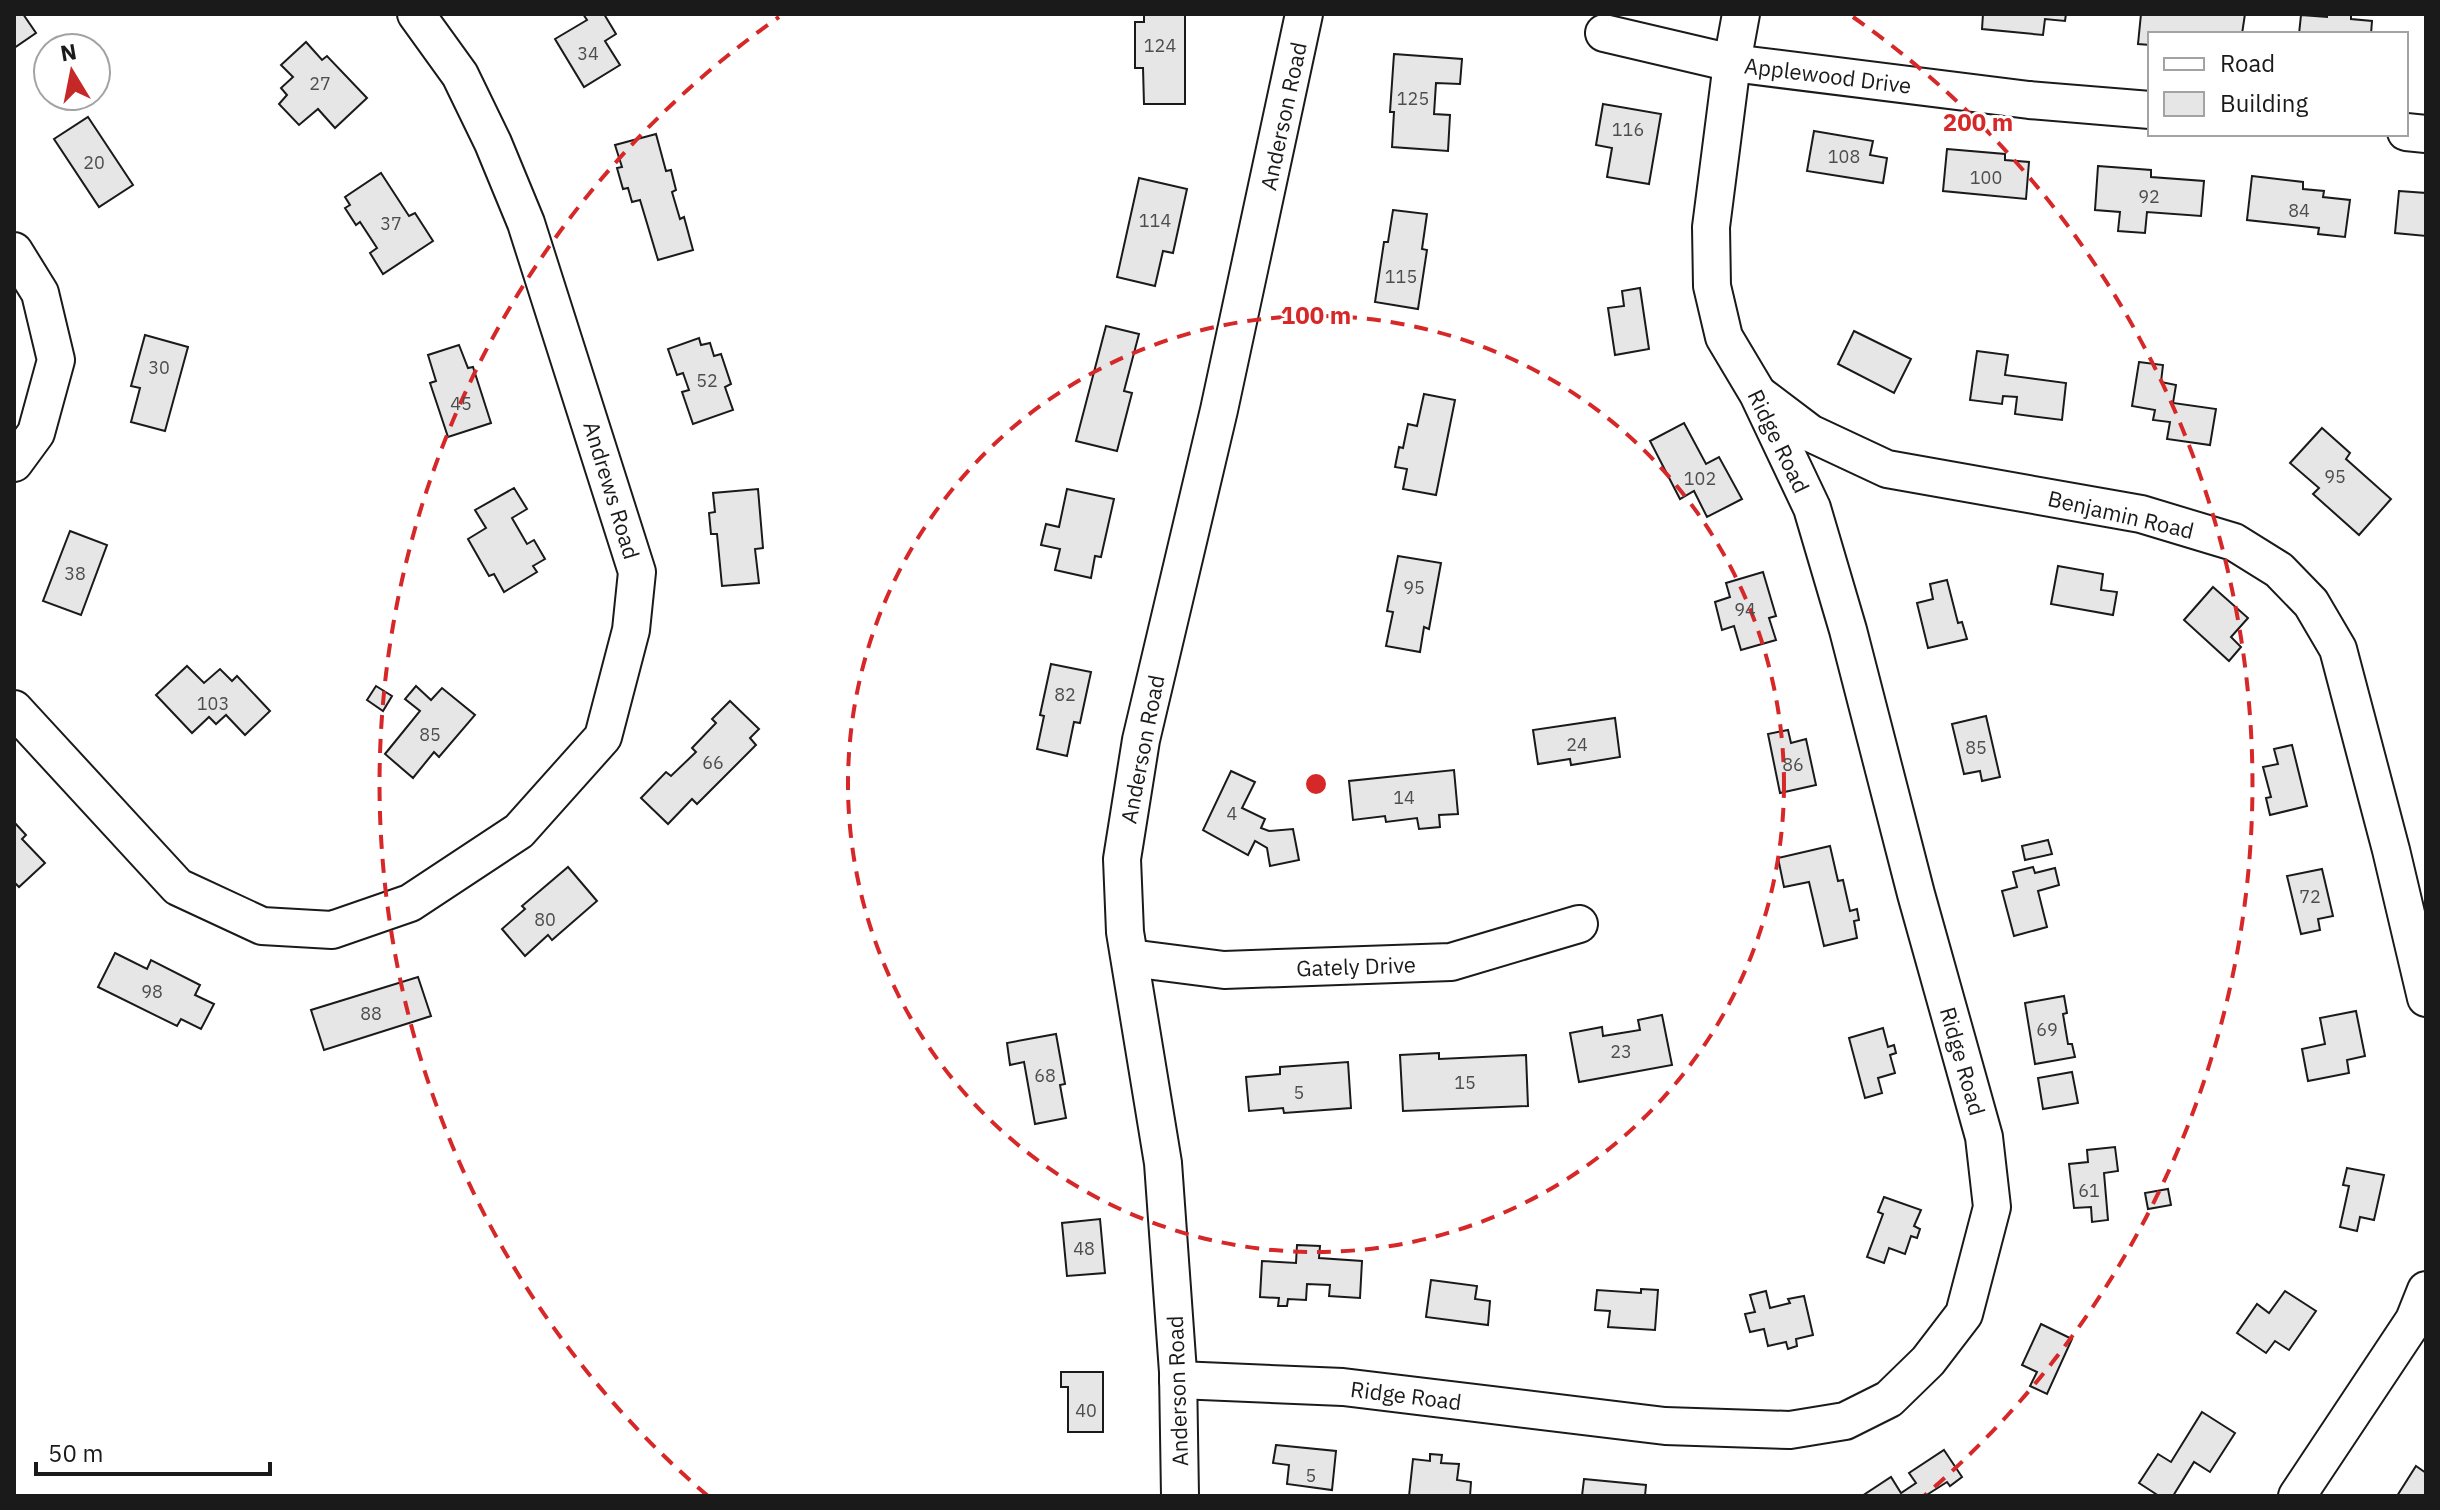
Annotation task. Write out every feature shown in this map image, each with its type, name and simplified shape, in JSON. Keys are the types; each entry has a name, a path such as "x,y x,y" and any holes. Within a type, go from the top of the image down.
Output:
{"street":[{"name":"Andrews Road","path":"14,709 178,887 262,926 332,930 410,903 519,831 603,737 631,630 637,572 526,223 493,143 460,75 416,14"},
{"name":"Anderson Road","path":"1180,1496 1178,1380 1163,1163 1125,932 1122,859 1141,740 1219,410 1304,14"},
{"name":"Ridge Road","path":"1178,1380 1343,1387 1665,1426 1790,1430 1845,1421 1889,1399 1928,1361 1964,1314 1992,1207 1984,1137 1916,894 1848,630 1812,508 1758,394 1724,337 1712,286 1711,227 1741,14"},
{"name":"Applewood Drive","path":"1604,33 1732,63 2029,100 2148,110"},
{"path":"14,251 40,293 56,360 36,433 14,463"},
{"name":"Benjamin Road","path":"1758,394 1810,433 1887,469 2141,514 2234,542 2279,570 2311,603 2338,649 2426,998"},
{"name":"Gately Drive","path":"1130,958 1224,970 1451,962 1579,924"},
{"path":"2297,1496 2414,1320 2426,1290"}],"building":[{"path":"14,14 23,14 35,32 14,48"},
{"path":"583,14 604,14 616,34 605,41 620,65 584,87 555,39 587,20"},
{"path":"1144,14 1185,14 1185,104 1144,104 1143,68 1135,68 1135,22 1144,22"},
{"path":"1983,14 2066,14 2065,21 2045,19 2043,35 1982,29"},
{"path":"2141,14 2245,14 2242,32 2148,32 2148,45 2138,44"},
{"path":"2327,14 2351,14 2351,19 2372,21 2371,32 2299,32 2301,15 2327,17"},
{"path":"306,42 322,60 327,56 367,98 335,128 318,109 299,125 279,104 287,95 281,88 293,77 281,65"},
{"path":"1394,54 1462,59 1460,84 1436,83 1434,114 1450,115 1448,151 1392,147 1394,112 1390,112"},
{"path":"1603,104 1661,114 1649,184 1607,177 1612,148 1596,145"},
{"path":"88,117 133,185 99,207 54,139"},
{"path":"1814,131 1873,141 1870,155 1887,158 1883,183 1807,171"},
{"path":"656,134 666,171 671,170 676,190 672,192 680,219 684,217 693,250 658,260 640,200 632,202 628,188 623,189 617,168 622,167 615,145"},
{"path":"1947,149 2005,154 2005,160 2029,162 2026,199 1943,191"},
{"path":"2098,166 2151,170 2151,177 2204,181 2201,216 2147,212 2145,233 2118,231 2120,212 2095,210"},
{"path":"381,173 409,216 415,213 433,241 383,274 370,253 377,248 360,222 356,225 345,208 350,205 345,197"},
{"path":"2252,176 2303,182 2303,189 2324,191 2323,197 2350,200 2345,237 2318,234 2319,228 2247,220"},
{"path":"1139,178 1187,189 1173,253 1163,251 1155,286 1117,277"},
{"path":"2399,191 2426,193 2426,236 2395,233"},
{"path":"1393,210 1427,214 1422,249 1427,250 1418,309 1375,302 1384,242 1388,242"},
{"path":"1640,288 1649,349 1615,355 1608,308 1624,306 1622,291"},
{"path":"1106,326 1139,334 1124,391 1132,393 1117,451 1076,441"},
{"path":"1854,331 1911,359 1894,393 1838,364"},
{"path":"145,335 188,347 165,431 131,422 140,388 131,386"},
{"path":"699,338 701,345 710,343 714,356 721,354 731,384 725,387 733,410 693,424 682,392 689,390 683,373 677,375 668,349"},
{"path":"459,345 468,368 473,367 491,423 448,437 430,383 436,381 428,355"},
{"path":"1977,351 2008,355 2005,375 2066,383 2062,420 2015,414 2017,397 2003,396 2002,404 1970,400"},
{"path":"2139,362 2163,365 2161,382 2176,385 2173,403 2216,409 2210,445 2167,439 2170,422 2153,420 2155,410 2132,406"},
{"path":"1424,394 1455,400 1436,495 1403,489 1407,469 1395,467 1408,424 1417,426"},
{"path":"1684,423 1706,464 1719,457 1742,499 1707,517 1694,491 1680,499 1650,441"},
{"path":"2322,428 2350,453 2346,459 2391,499 2359,535 2313,494 2319,488 2290,463"},
{"path":"514,488 527,509 512,518 527,544 534,540 545,559 533,566 537,572 504,592 494,574 489,576 468,539 486,528 475,510"},
{"path":"758,489 763,548 755,549 759,583 722,586 717,534 711,534 709,513 715,512 713,493"},
{"path":"1067,489 1114,499 1101,557 1095,556 1091,578 1055,570 1060,549 1041,545 1046,524 1059,527"},
{"path":"70,531 107,545 81,615 43,601"},
{"path":"1398,556 1441,563 1429,629 1424,627 1420,652 1386,646 1393,612 1387,611"},
{"path":"2058,566 2103,574 2101,590 2117,592 2113,615 2051,604"},
{"path":"1763,572 1776,616 1769,618 1776,640 1741,650 1734,626 1722,630 1715,602 1730,597 1726,583"},
{"path":"1947,580 1958,623 1962,622 1967,639 1928,648 1917,603 1933,599 1930,584"},
{"path":"2213,587 2248,618 2231,637 2241,647 2229,661 2184,620"},
{"path":"1051,664 1091,672 1080,723 1074,722 1067,756 1037,749 1044,716 1040,715"},
{"path":"187,666 204,683 220,669 232,681 237,676 270,711 245,735 226,715 216,724 209,717 192,733 156,695"},
{"path":"376,686 392,696 383,711 367,700"},
{"path":"416,686 431,700 442,688 475,715 439,757 434,752 413,778 385,754 420,711 405,699"},
{"path":"730,701 759,729 750,738 756,745 697,804 692,799 668,824 641,798 666,772 671,776 696,752 692,748 716,723 712,719"},
{"path":"1986,716 2000,777 1982,781 1980,771 1964,774 1952,724"},
{"path":"1615,718 1620,757 1571,765 1570,759 1538,764 1533,730"},
{"path":"1788,730 1791,743 1806,739 1816,785 1780,793 1768,734"},
{"path":"2292,745 2307,806 2270,815 2266,798 2271,797 2263,767 2278,764 2274,749"},
{"path":"1454,770 1458,814 1439,815 1440,827 1419,829 1417,818 1386,822 1385,816 1353,820 1349,781"},
{"path":"1231,771 1255,782 1242,808 1265,819 1261,828 1269,831 1293,829 1299,860 1270,866 1267,848 1255,841 1248,855 1203,830"},
{"path":"14,822 26,835 22,839 45,863 19,887 14,882"},
{"path":"2048,840 2052,854 2025,860 2022,846"},
{"path":"1830,846 1838,881 1843,880 1850,911 1857,909 1859,920 1854,921 1857,938 1824,946 1809,882 1784,887 1778,858"},
{"path":"568,867 597,901 552,940 548,935 525,956 502,929 525,909 522,906"},
{"path":"2033,867 2035,873 2055,868 2059,885 2038,891 2047,927 2014,936 2002,891 2017,887 2013,872"},
{"path":"2322,869 2333,916 2318,919 2320,930 2301,934 2287,876"},
{"path":"115,953 147,969 151,960 200,985 195,995 214,1004 201,1029 181,1019 177,1026 98,987"},
{"path":"418,977 431,1016 324,1050 311,1010"},
{"path":"2064,996 2067,1013 2063,1014 2068,1044 2072,1044 2075,1057 2035,1064 2025,1003"},
{"path":"2356,1011 2365,1056 2347,1060 2349,1073 2308,1081 2302,1049 2325,1044 2320,1018"},
{"path":"1662,1015 1672,1065 1579,1082 1570,1033 1602,1027 1603,1036 1640,1030 1638,1020"},
{"path":"1883,1028 1888,1047 1894,1045 1896,1053 1890,1055 1895,1073 1878,1078 1882,1093 1865,1098 1849,1038"},
{"path":"1056,1034 1065,1084 1060,1085 1066,1118 1035,1124 1024,1062 1010,1065 1007,1043"},
{"path":"1439,1053 1439,1059 1526,1055 1528,1106 1403,1111 1400,1055"},
{"path":"1348,1062 1351,1108 1284,1113 1283,1108 1249,1111 1246,1077 1280,1074 1280,1067"},
{"path":"2072,1072 2078,1103 2043,1109 2038,1078"},
{"path":"2115,1147 2118,1171 2104,1173 2108,1220 2092,1222 2091,1207 2074,1208 2069,1164 2088,1162 2087,1150"},
{"path":"2347,1168 2384,1175 2374,1220 2360,1217 2357,1231 2340,1227 2349,1186 2343,1185"},
{"path":"2168,1189 2171,1205 2148,1209 2145,1193"},
{"path":"1884,1197 1921,1210 1914,1226 1920,1229 1917,1238 1911,1236 1905,1254 1889,1248 1884,1263 1867,1257 1883,1214 1878,1212"},
{"path":"1100,1219 1105,1273 1067,1276 1062,1223"},
{"path":"1297,1245 1320,1246 1319,1258 1362,1261 1360,1298 1329,1296 1330,1285 1307,1284 1306,1300 1288,1299 1287,1306 1278,1306 1279,1298 1260,1297 1262,1261 1296,1263"},
{"path":"1431,1280 1477,1286 1475,1299 1490,1301 1488,1325 1426,1317"},
{"path":"1641,1289 1658,1290 1655,1330 1608,1327 1610,1311 1595,1310 1597,1290 1641,1293"},
{"path":"1766,1291 1770,1308 1790,1303 1788,1299 1804,1296 1813,1335 1796,1339 1797,1346 1788,1349 1786,1342 1768,1346 1764,1329 1750,1332 1745,1314 1755,1312 1750,1295"},
{"path":"2285,1291 2316,1311 2289,1350 2275,1341 2266,1353 2237,1333 2257,1304 2269,1313"},
{"path":"2041,1324 2072,1339 2047,1394 2030,1386 2037,1372 2022,1365"},
{"path":"1061,1372 1103,1372 1103,1432 1068,1432 1068,1387 1061,1387"},
{"path":"2202,1412 2235,1433 2210,1472 2194,1462 2173,1496 2159,1496 2139,1483 2158,1454 2171,1462"},
{"path":"1276,1445 1336,1451 1332,1490 1287,1484 1289,1465 1273,1463"},
{"path":"1944,1450 1962,1477 1950,1486 1947,1482 1925,1496 1862,1496 1891,1477 1901,1493 1916,1483 1909,1473"},
{"path":"1430,1454 1442,1455 1441,1463 1459,1464 1457,1480 1471,1482 1470,1496 1409,1496 1413,1459 1430,1461"},
{"path":"2416,1466 2426,1473 2426,1496 2397,1496"},
{"path":"1584,1479 1646,1485 1645,1496 1582,1496"}]}
